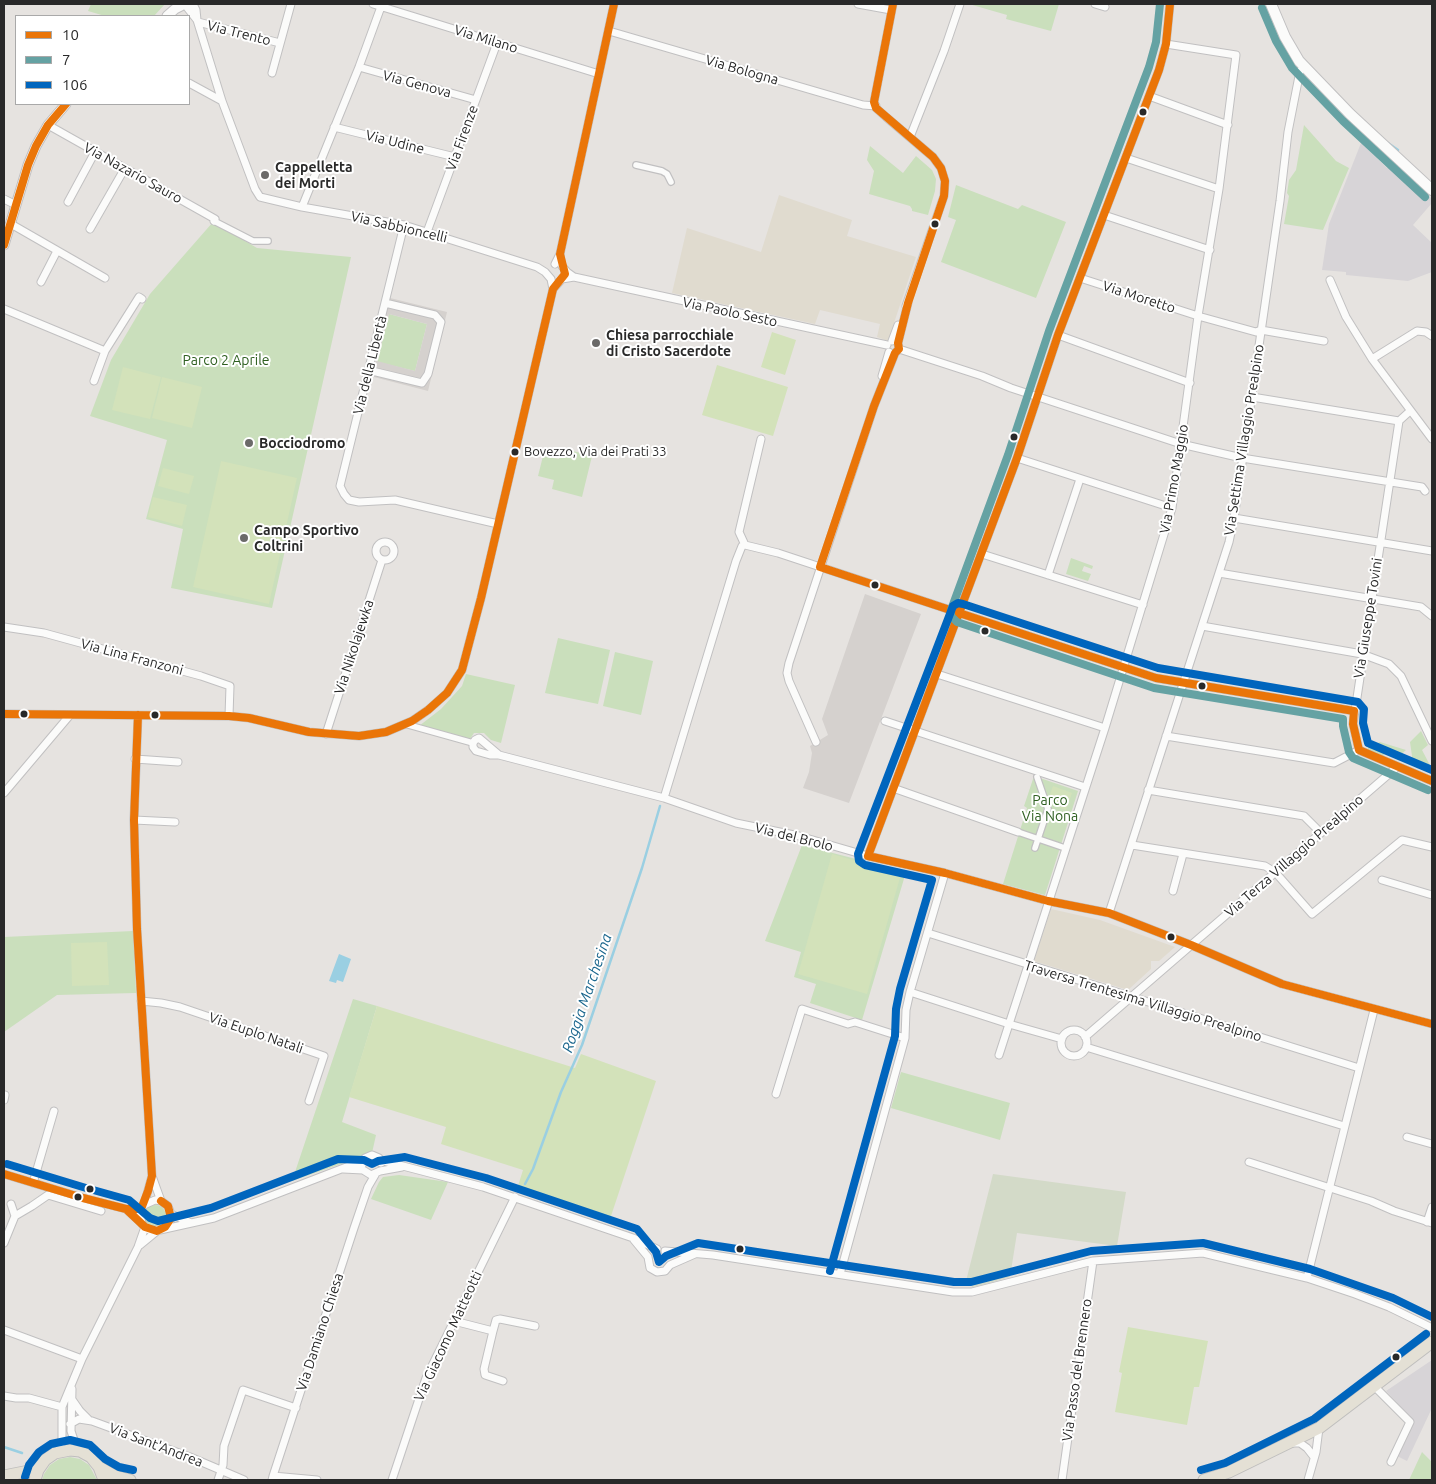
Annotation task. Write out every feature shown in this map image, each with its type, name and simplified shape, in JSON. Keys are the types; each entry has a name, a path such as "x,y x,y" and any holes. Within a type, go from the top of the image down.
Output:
{"main road":[{"path":"1270,4 1302,69 1432,190"},
{"path":"1204,1480 1229,1472 1319,1428 1432,1342"},
{"path":"35,1480 41,1465 49,1456 60,1451 70,1450 80,1451 91,1457 115,1476 130,1480"},
{"path":"4,1476 29,1471 41,1465"},
{"path":"100,1466 104,1480"}],"street":[{"path":"164,15 171,4"},
{"path":"168,15 185,4 197,21 222,101"},
{"name":"Via Trento","path":"272,73 291,4"},
{"name":"Via Milano","path":"373,4 382,5 599,74"},
{"path":"558,266 614,4"},
{"path":"816,742 787,673 820,567 944,196 945,181 941,168 933,157 886,117 876,106 874,98 892,7 858,4"},
{"path":"910,137 944,51 960,4"},
{"path":"1094,4 1106,7"},
{"path":"868,856 982,554 1017,458 1058,335 1159,70 1166,44 1170,4"},
{"path":"302,207 359,68 382,5"},
{"name":"Via Trento","path":"197,21 280,43"},
{"name":"Via Bologna","path":"608,31 863,105 876,106"},
{"name":"Via Firenze","path":"428,232 497,43"},
{"name":"Via Primo Maggio","path":"999,1054 1105,728 1172,508 1198,316 1219,190 1236,55 1166,44"},
{"name":"Via Genova","path":"359,68 476,100"},
{"name":"Via Settima Villaggio Prealpino","path":"1109,913 1229,542 1252,396 1288,132 1302,69"},
{"path":"190,84 222,101"},
{"path":"1149,96 1228,125"},
{"name":"Via Sabbioncelli","path":"222,101 255,189 260,197 302,207 404,225 537,267 555,278"},
{"path":"4,245 36,146 48,125 65,105"},
{"name":"Via Nazario Sauro","path":"48,125 215,219 214,221"},
{"name":"Via Udine","path":"334,127 455,157"},
{"path":"68,202 95,152"},
{"path":"1126,158 1219,190"},
{"path":"636,165 662,171 667,174 671,182"},
{"path":"90,229 124,168"},
{"path":"4,199 16,205"},
{"path":"1104,215 1210,250"},
{"path":"214,221 253,241 268,241"},
{"path":"10,224 105,278"},
{"name":"Via della Libertà","path":"404,225 340,486 349,500 359,502 395,500 498,524"},
{"path":"42,282 58,251"},
{"path":"555,278 565,274 558,266"},
{"path":"4,714 229,716 249,718 309,732 359,736 386,732 405,724 436,703 447,693 459,676 481,598 553,289 555,278 549,269 558,266"},
{"name":"Via Sabbioncelli","path":"537,267 558,266"},
{"name":"Via Paolo Sesto","path":"558,266 574,277"},
{"name":"Via Paolo Sesto","path":"555,278 574,277 893,347 982,376 1010,388 1181,444 1242,458 1422,487 1426,491"},
{"name":"Via Moretto","path":"1080,278 1198,316"},
{"path":"1330,280 1346,317 1372,359 1432,440"},
{"path":"94,381 105,351 139,297 142,299"},
{"path":"368,370 422,383 428,374 435,348 441,322 435,315 385,303"},
{"path":"4,309 105,351"},
{"path":"1198,316 1256,332 1261,330 1324,341"},
{"path":"1372,359 1417,331 1426,332 1432,336"},
{"path":"1058,335 1190,383"},
{"path":"1252,396 1399,421 1410,411"},
{"name":"Via Giuseppe Tovini","path":"1359,750 1352,724 1399,421"},
{"path":"748,545 739,532 760,439"},
{"path":"1017,458 1172,508"},
{"path":"1048,575 1080,479"},
{"path":"1234,518 1432,551"},
{"path":"664,798 736,561 742,546 748,545 1156,678 1354,710"},
{"path":"982,554 1143,605"},
{"name":"Via Nikolajewka","path":"326,734 382,560"},
{"path":"1219,573 1421,607 1432,616"},
{"path":"1202,626 1362,654 1389,664 1401,676 1432,738"},
{"name":"Via Lina Franzoni","path":"4,627 44,633 201,676 230,686 229,716"},
{"path":"937,674 1105,728"},
{"path":"4,793 70,715"},
{"path":"138,716 134,820 137,929 152,1176 161,1201"},
{"path":"885,721 1085,787"},
{"name":"Via del Brolo","path":"405,724 473,743"},
{"path":"1166,736 1334,763 1359,750 1432,781"},
{"name":"Via del Brolo","path":"473,743 479,738 499,755"},
{"name":"Via del Brolo","path":"473,743 476,752 499,755 664,798 736,823 799,836 868,856 1048,901 1109,913 1191,945 1282,984 1432,1024"},
{"path":"135,759 178,762"},
{"name":"Via Terza Villaggio Prealpino","path":"1085,1037 1397,767"},
{"path":"1035,848 1048,809 1037,777"},
{"path":"893,788 1065,848"},
{"path":"1148,790 1304,816 1321,833"},
{"path":"134,820 176,822"},
{"path":"1132,845 1265,866 1275,872 1312,914 1402,840 1432,847"},
{"path":"1173,891 1183,854"},
{"path":"840,1274 905,1038 906,1010 910,992 945,874"},
{"path":"1382,880 1432,895"},
{"name":"Traversa Trentesima Villaggio Prealpino","path":"928,933 1359,1068"},
{"path":"910,992 1062,1039"},
{"name":"Via Euplo Natali","path":"141,1001 180,1007 324,1056 309,1100"},
{"path":"776,1094 802,1009 848,1024 855,1022 905,1038"},
{"path":"1306,1278 1374,1010"},
{"path":"1074,1030 1079,1031 1085,1037 1086,1047 1078,1055 1070,1055 1064,1051 1062,1039 1067,1033 1074,1030"},
{"path":"1086,1047 1344,1126"},
{"path":"33,1183 54,1111"},
{"path":"1407,1136 1432,1144"},
{"path":"126,1209 144,1226 160,1230 192,1223 214,1218 362,1161 372,1155 380,1160 404,1167 483,1186 632,1238 657,1249 697,1253 952,1292 972,1292 1093,1260 1203,1253 1306,1278 1389,1307 1432,1328"},
{"path":"377,1173 381,1167 380,1160"},
{"path":"362,1161 364,1172"},
{"path":"1250,1162 1370,1201 1430,1223 1432,1207"},
{"path":"341,1169 377,1173 404,1167"},
{"name":"Via Damiano Chiesa","path":"364,1172 368,1188"},
{"name":"Via Damiano Chiesa","path":"273,1478 368,1188 377,1173"},
{"path":"4,1174 126,1209 142,1207 155,1200 161,1201 168,1206 171,1214 170,1221 138,1247"},
{"path":"60,1451 62,1407 82,1359 138,1247 144,1226 140,1217 152,1176"},
{"path":"4,1243 15,1216 48,1195 101,1211"},
{"name":"Via Giacomo Matteotti","path":"392,1480 422,1386 515,1197"},
{"path":"11,1204 15,1216"},
{"path":"171,1214 192,1223"},
{"path":"632,1238 648,1257"},
{"path":"657,1249 648,1257 648,1264 654,1271 662,1272 670,1265 697,1253"},
{"path":"665,1250 670,1255 670,1265"},
{"name":"Via Passo del Brennero","path":"1062,1480 1093,1260"},
{"path":"503,1382 485,1375 484,1369 496,1320 500,1319 535,1326"},
{"path":"454,1320 493,1331"},
{"path":"4,1330 82,1359"},
{"path":"73,1381 70,1424 72,1439 80,1451"},
{"path":"1375,1387 1410,1422 1391,1462"},
{"path":"221,1470 224,1446 243,1390 296,1408"},
{"path":"4,1396 29,1398 62,1407"},
{"name":"Via Sant'Andrea","path":"71,1398 80,1411 92,1421"},
{"name":"Via Sant'Andrea","path":"70,1424 79,1419 92,1421 190,1457 244,1480"},
{"path":"1308,1480 1319,1428"},
{"path":"1289,1442 1300,1443 1314,1457"},
{"name":"Via Sant'Andrea","path":"218,1480 221,1470"},
{"path":"273,1478 317,1480"}],"shaded area":[{"path":"1361,143 1387,168 1392,161 1432,199 1432,203 1413,225 1432,243 1432,272 1408,281 1346,275 1346,272 1322,270 1329,224"},
{"path":"779,195 852,220 847,236 916,257 888,341 877,337 880,324 820,310 815,324 672,293 687,228 761,252"},
{"path":"390,298 447,312 428,391 370,376","holes":["389,314 427,324 415,371 377,361"]},
{"path":"865,594 921,614 849,803 803,788 809,772 812,753 810,746 828,735 822,719"},
{"path":"1051,909 1100,920 1175,947 1159,961 1151,961 1151,969 1128,990 1034,961"},
{"path":"1432,1360 1432,1408 1407,1461 1397,1456 1413,1420 1386,1391"}],"green space":[{"path":"91,4 165,4 155,15 102,15 88,11"},
{"path":"969,4 1059,4 1051,31 1006,19 1007,15"},
{"path":"1304,125 1336,161 1349,168 1323,230 1284,224 1289,196 1287,193 1289,180 1296,170"},
{"path":"870,146 903,173 916,156 932,170 936,179 935,191 928,215 912,211 910,206 869,194 874,171 867,160"},
{"path":"956,185 1018,209 1022,205 1066,222 1036,298 941,262 956,220 948,217"},
{"name":"Parco 2 Aprile","path":"213,222 257,248 351,257 272,608 171,588 183,529 146,519 167,440 90,416 111,360 150,294"},
{"path":"389,314 427,324 415,371 377,362"},
{"path":"772,332 796,340 785,375 761,367"},
{"path":"717,365 788,387 773,436 702,415"},
{"path":"123,367 161,377 150,419 112,410"},
{"path":"162,377 202,387 192,428 152,418"},
{"path":"558,447 592,456 582,497 552,489 554,480 538,476 543,456 559,459"},
{"name":"Campo Sportivo Coltrini","path":"221,461 297,478 269,604 193,587"},
{"path":"163,468 194,476 189,494 158,486"},
{"path":"153,497 187,505 182,526 148,517"},
{"path":"1071,558 1093,566 1092,569 1084,566 1082,571 1091,574 1088,581 1066,574"},
{"path":"558,638 610,650 598,704 545,693"},
{"path":"615,652 653,661 641,715 603,706"},
{"path":"466,674 515,685 501,743 491,740 484,733 474,733 470,739 419,726 441,709 462,686"},
{"path":"1421,731 1428,745 1422,750 1432,772 1413,763 1410,742"},
{"path":"1380,742 1406,750 1397,758 1386,752 1382,758 1368,749 1368,747"},
{"name":"Parco Via Nona","path":"1034,776 1078,791 1045,895 1003,884 1027,808 1024,806"},
{"path":"1053,786 1072,793 1066,810 1047,803"},
{"path":"802,845 906,872 862,1020 810,1003 816,984 794,977 801,952 765,941"},
{"path":"832,854 901,874 867,994 798,974"},
{"path":"133,931 136,993 57,995 4,1032 4,937"},
{"path":"107,942 109,985 72,986 71,943"},
{"path":"353,999 377,1006 342,1122 376,1135 372,1153 292,1181"},
{"path":"377,1006 575,1068 581,1054 656,1081 610,1219 517,1189 523,1170 441,1144 446,1127 349,1097"},
{"path":"901,1072 1010,1103 1000,1140 891,1108"},
{"path":"993,1174 1126,1192 1117,1246 1017,1233 1010,1277 972,1287 971,1285 965,1285"},
{"path":"399,1175 448,1182 431,1220 371,1199 383,1177"},
{"path":"155,1205 163,1208 166,1216 163,1224 155,1227 147,1224 144,1216 147,1208"},
{"path":"1128,1327 1208,1341 1199,1387 1194,1387 1187,1425 1115,1412 1122,1373 1119,1372"},
{"path":"1422,1452 1432,1462 1432,1480 1409,1480"},
{"path":"70,1457 80,1459 89,1465 97,1480 42,1480 50,1465 59,1459"}],"water":[{"path":"339,954 351,959 343,982 337,980 336,983 329,981"}],"waterway":[{"path":"1388,143 1398,150"},
{"name":"Roggia Marchesina","path":"525,1184 533,1169 561,1092 582,1045 642,868 660,806"},
{"path":"4,1447 22,1453"}],"transit line":[{"name":"10","path":"4,714 229,716 249,718 309,732 359,736 386,732 412,721 447,693 462,670 481,598 553,289 565,274 560,254 614,4"},
{"name":"10","path":"820,567 874,406 895,353 899,349 898,343 908,303 944,196 945,181 941,168 933,157 876,108 874,102 893,4"},
{"name":"7","path":"1160,4 1156,42 1149,67 1049,331 1008,455 951,610 951,616 957,622 1154,688 1343,719 1349,752 1353,758 1428,790"},
{"name":"10","path":"868,856 1017,458 1058,335 1159,70 1166,44 1170,4"},
{"name":"7","path":"1262,8 1276,41 1292,68 1343,121 1425,197"},
{"name":"10","path":"4,245 28,165 36,146 48,125 65,105"},
{"name":"10","path":"820,567 1156,678 1354,711"},
{"name":"106","path":"830,1271 895,1036 896,1009 900,989 932,880 865,865 859,861 858,854 953,606 958,603 963,604 1158,668 1358,702 1364,709 1363,723 1368,743 1432,770"},
{"name":"10","path":"1354,711 1353,724 1359,750 1432,781"},
{"name":"10","path":"4,1174 126,1209 141,1209 148,1191 152,1176 137,929 134,820 138,715"},
{"name":"10","path":"868,856 945,873 1048,901 1109,913 1191,945 1282,984 1432,1024"},
{"name":"106","path":"7,1164 129,1200 150,1218 158,1221 211,1208 338,1159 364,1160 372,1164 378,1161 405,1157 486,1178 637,1229 656,1252 659,1262 666,1256 698,1243 954,1282 971,1282 1091,1251 1203,1243 1310,1269 1393,1298 1432,1317"},
{"name":"10","path":"114,1206 126,1209 145,1227 157,1231 165,1227 171,1218 168,1206 161,1201"},
{"name":"106","path":"1201,1470 1225,1463 1314,1419 1426,1334"},
{"name":"106","path":"25,1477 29,1465 39,1452 51,1444 70,1440 90,1445 105,1459 119,1467 133,1470"}],"place":[{"name":"Cappelletta dei Morti","path":"265,175"},
{"name":"Chiesa parrocchiale di Cristo Sacerdote","path":"596,343"},
{"name":"Bocciodromo","path":"249,443"},
{"name":"Bovezzo, Via dei Prati 33","path":"515,452"},
{"name":"Campo Sportivo Coltrini","path":"244,538"}]}
